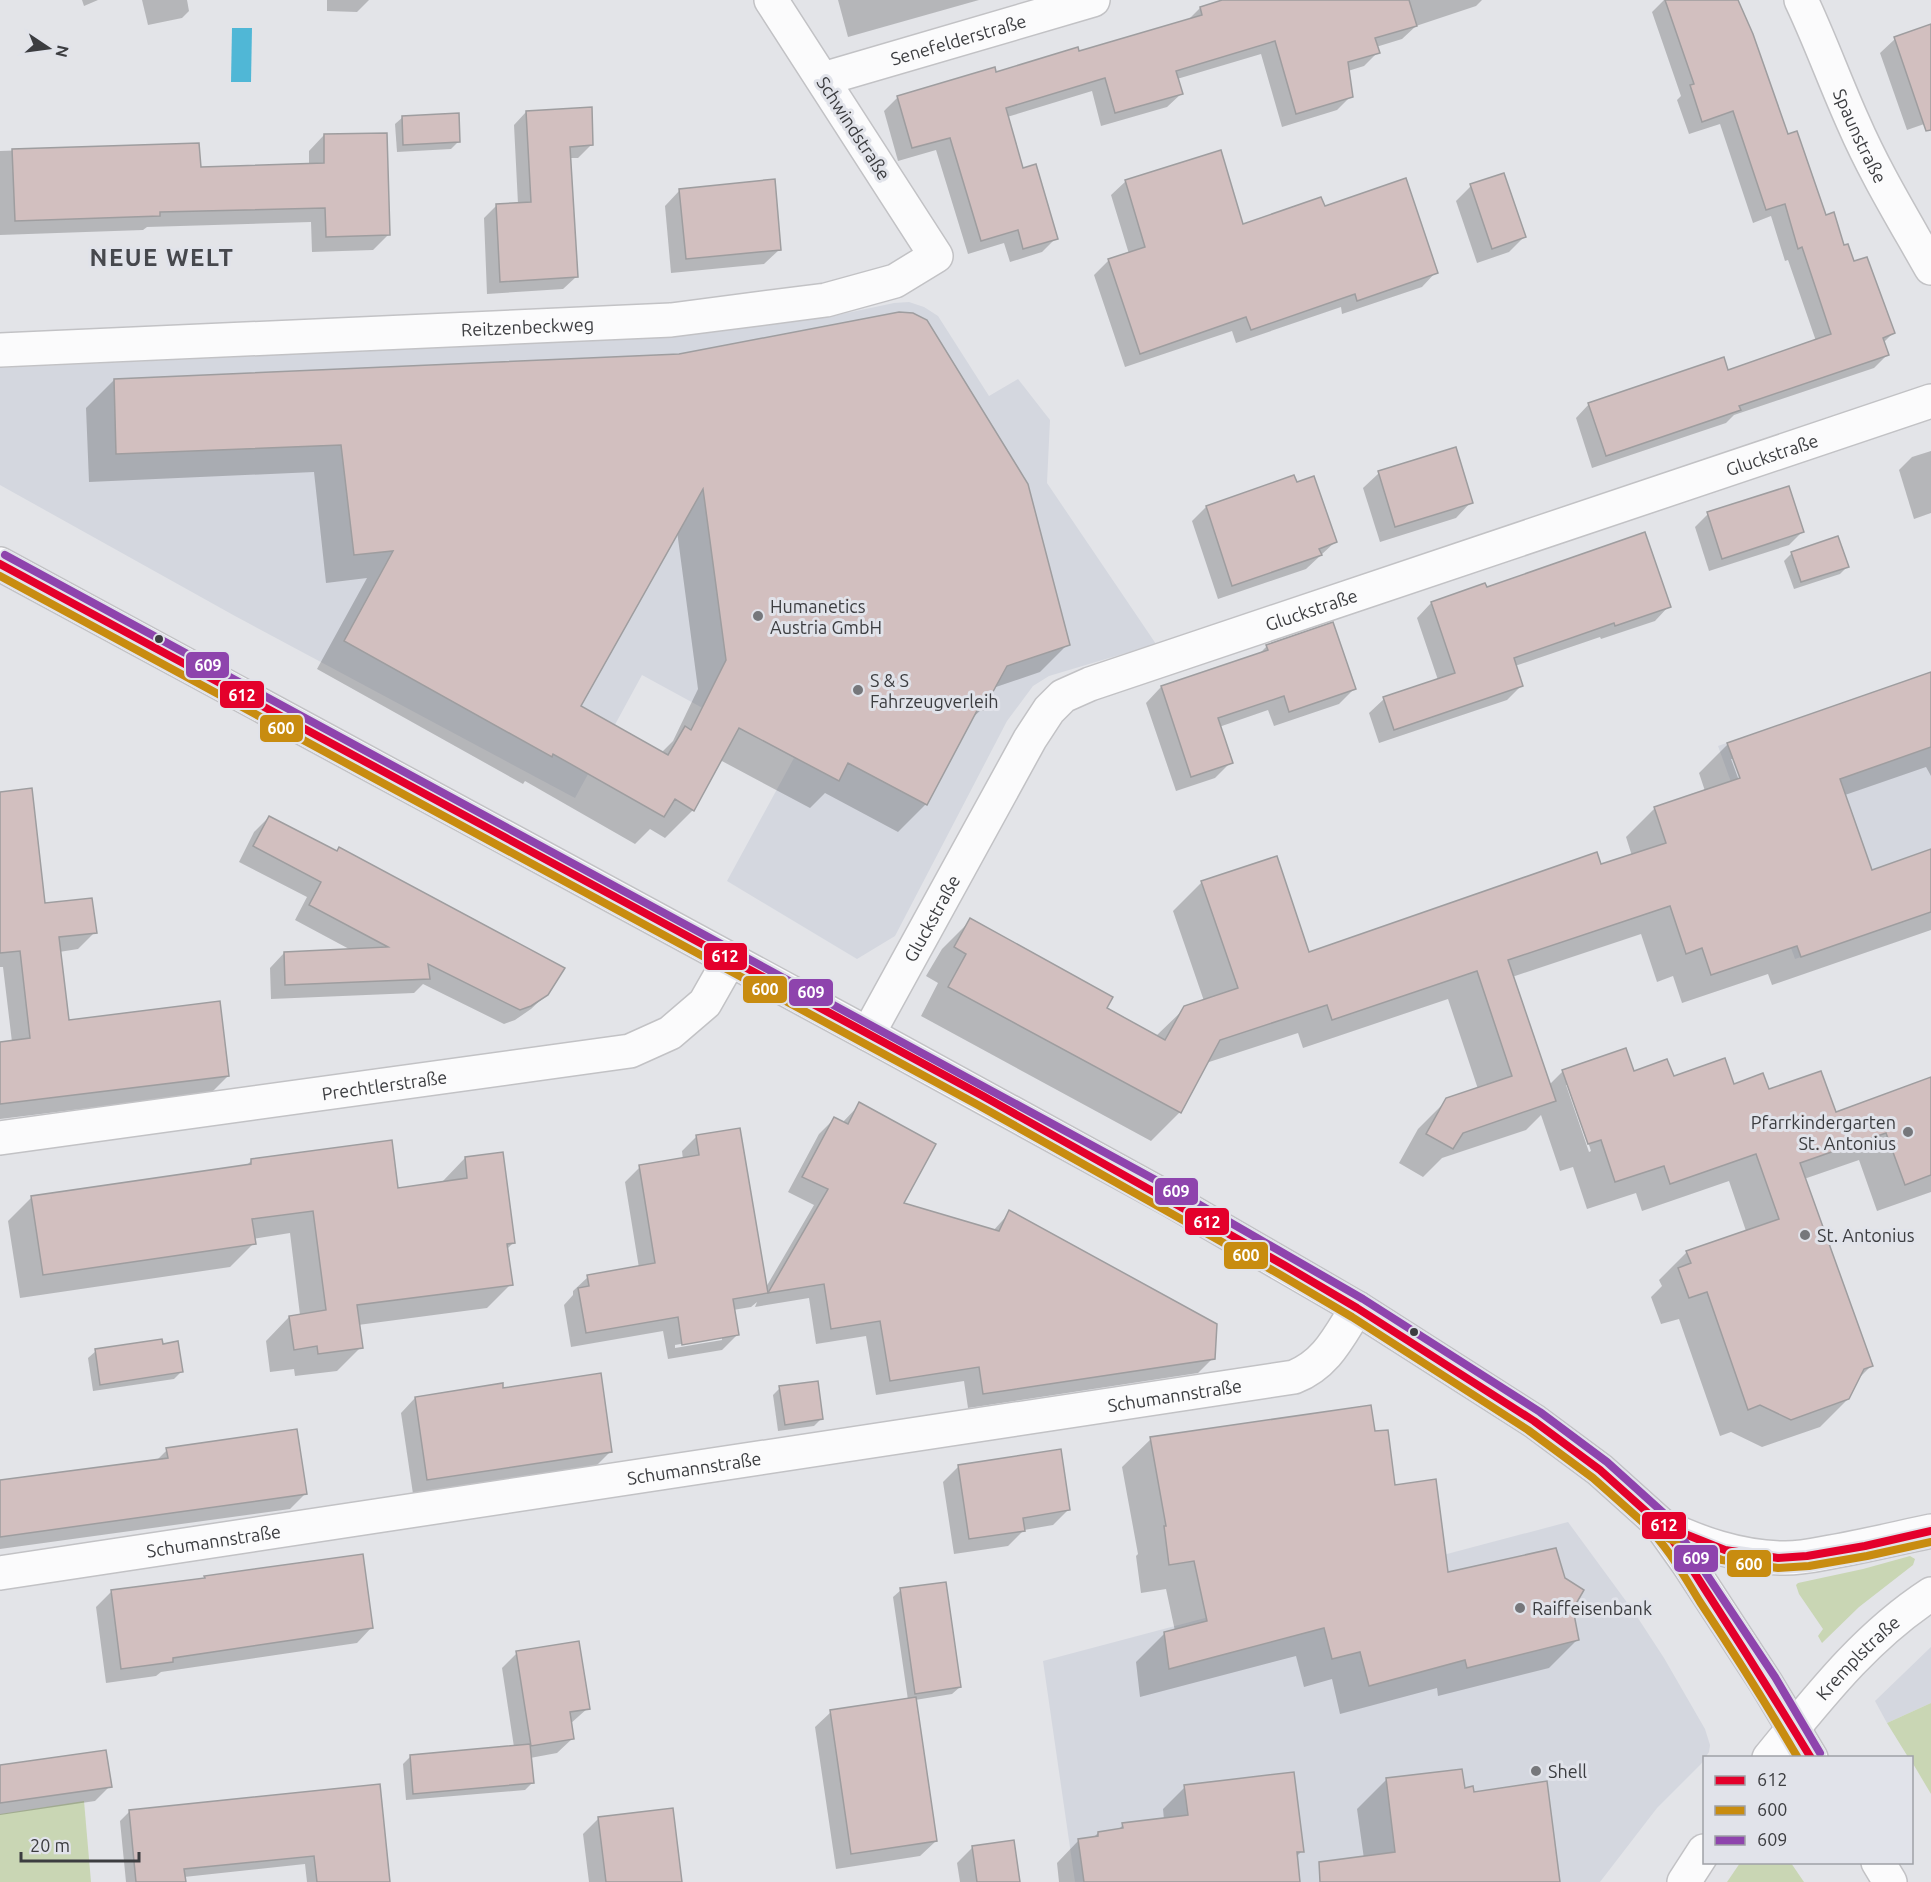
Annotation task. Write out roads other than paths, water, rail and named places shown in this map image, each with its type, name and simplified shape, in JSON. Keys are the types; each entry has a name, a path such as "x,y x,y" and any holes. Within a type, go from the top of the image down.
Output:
{"street":[{"name":"Schwindstraße","path":"771,0 936,256"},
{"name":"Senefelderstraße","path":"823,79 1093,0"},
{"name":"Spaunstraße","path":"1801,0 1854,123 1888,194 1931,268"},
{"name":"Reitzenbeckweg","path":"0,350 671,320 826,300 895,281 936,256"},
{"name":"Gluckstraße","path":"868,1034 1030,739 1049,710 1063,696 1090,684 1931,401"},
{"path":"0,564 1169,1199 1357,1308 1534,1420 1600,1470 1660,1524 1766,1683 1810,1756"},
{"name":"Prechtlerstraße","path":"0,1138 630,1051 670,1033 705,1003 730,959"},
{"name":"Schumannstraße","path":"0,1573 1294,1377 1310,1371 1322,1360 1357,1308"},
{"path":"1660,1524 1725,1550 1778,1558 1807,1556 1854,1548 1931,1531"},
{"name":"Kremplstraße","path":"1771,1756 1832,1680 1869,1643 1912,1606 1931,1594"},
{"path":"1683,1882 1703,1852"},
{"path":"1879,1864 1890,1882"}],"water":[{"path":"232,28 252,28 251,82 231,82"}],"place":[{"name":"Humanetics Austria GmbH","path":"758,616"},
{"name":"S & S Fahrzeugverleih","path":"858,690"},
{"name":"Pfarrkindergarten St. Antonius","path":"1908,1132"},
{"name":"St. Antonius","path":"1805,1235"},
{"name":"Raiffeisenbank","path":"1520,1608"},
{"name":"Shell","path":"1536,1771"}],"district":[{"name":"NEUE WELT","path":"162,257"}]}
